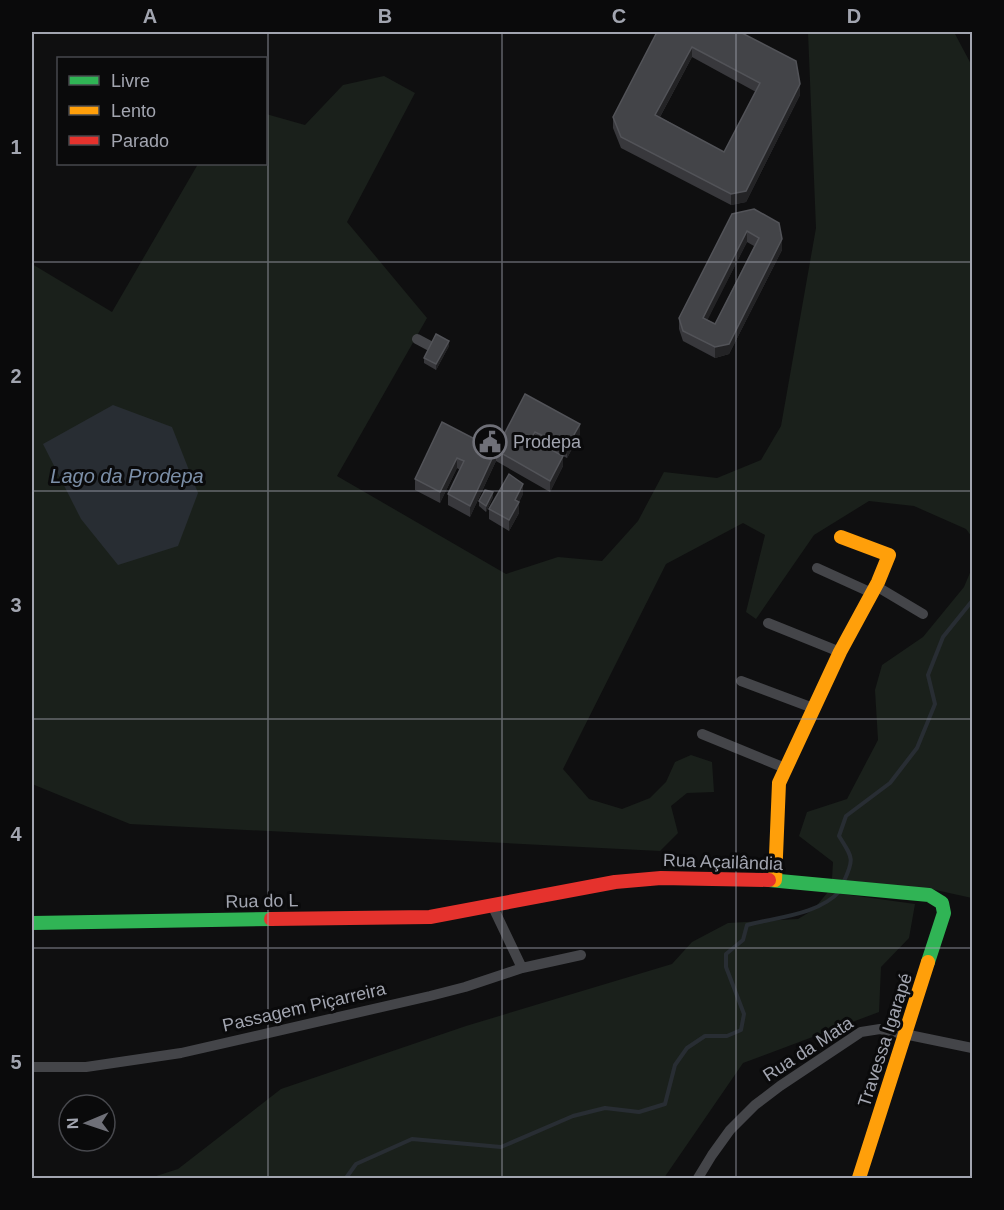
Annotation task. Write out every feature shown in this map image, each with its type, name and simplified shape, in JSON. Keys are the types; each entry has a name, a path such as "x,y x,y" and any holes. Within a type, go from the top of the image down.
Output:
{"street":[{"path":"417,339 432,347"},
{"path":"775,880 779,783 840,652 874,589 889,555 841,537"},
{"path":"817,568 874,589 923,614"},
{"path":"768,622 840,652"},
{"path":"741,681 813,708"},
{"path":"702,734 785,768"},
{"name":"Rua Açailândia","path":"492,905 615,882 661,878 729,877 929,895 942,903 944,913"},
{"path":"492,905 522,968"},
{"name":"Rua do L","path":"32,923 430,917 492,905"},
{"name":"Travessa Igarapé","path":"859,1179 944,913"},
{"name":"Passagem Piçarreira","path":"32,1066 86,1067 181,1053 456,989 522,968 581,955"},
{"name":"Rua da Mata","path":"698,1178 730,1130 756,1105 780,1086 861,1032 880,1029 972,1048"},
{"path":"698,1178 704,1179"}],"shaded area":[{"path":"808,32 954,32 972,66 972,537 966,529 914,506 869,501 814,535 756,619 746,612 765,535 743,523 666,564 563,769 589,799 622,809 650,798 666,782 675,762 691,755 712,762 714,792 687,793 671,806 678,833 660,851 130,824 32,784 32,264 112,312 197,165 267,165 267,114 305,125 343,85 384,76 415,93 347,222 427,318 337,476 506,574 558,557 602,561 638,521 664,472 717,478 761,460 781,426 816,228"},
{"path":"972,568 972,898 931,889 832,879 833,862 799,836 807,812 847,799 878,740 875,690 882,665 923,637 964,587"},
{"path":"828,892 915,904 909,938 881,967 879,1012 743,1063 664,1178 150,1178 178,1169 281,1089 466,1026 672,964 692,942 728,923 798,919 813,910"}],"water":[{"name":"Lago da Prodepa","path":"113,405 172,427 198,493 178,546 118,565 81,519 43,444"}],"building":[{"path":"657,32 740,32 796,61 800,84 746,191 731,194 621,137 613,117","holes":["692,47 760,83 724,152 655,115"]},
{"path":"754,209 779,223 782,239 729,344 715,347 683,331 679,318 732,214","holes":["747,231 759,238 715,324 703,318"]},
{"path":"436,334 449,341 436,364 424,358"},
{"path":"525,394 580,424 567,447 535,432 531,439 563,456 550,481 496,450"},
{"path":"442,422 496,450 470,506 448,494 464,461 457,458 440,492 415,479"},
{"path":"509,474 523,484 515,500 519,502 509,520 489,509"},
{"path":"485,490 493,492 486,506 479,501"}],"waterway":[{"path":"844,881 851,862 847,849 839,836 846,816 890,783 917,748 935,704 928,675 943,637 972,601"},
{"path":"346,1178 356,1164 412,1139 501,1147 573,1116 605,1108 639,1112 665,1104 675,1065 687,1048 705,1036 727,1036 741,1030 744,1014 726,967 726,954 743,940 747,925 809,910 831,899 840,891"}],"traffic: fast":[{"path":"769,880 929,895 942,903 944,913 928,962"},
{"path":"32,923 271,919"}],"traffic: slow":[{"path":"775,880 779,783 840,652 878,582 889,555 841,537"},
{"path":"859,1178 928,962"}],"traffic: jam":[{"path":"271,919 430,917 615,882 661,878 769,880"}],"place":[{"name":"Prodepa","path":"490,442"}]}
